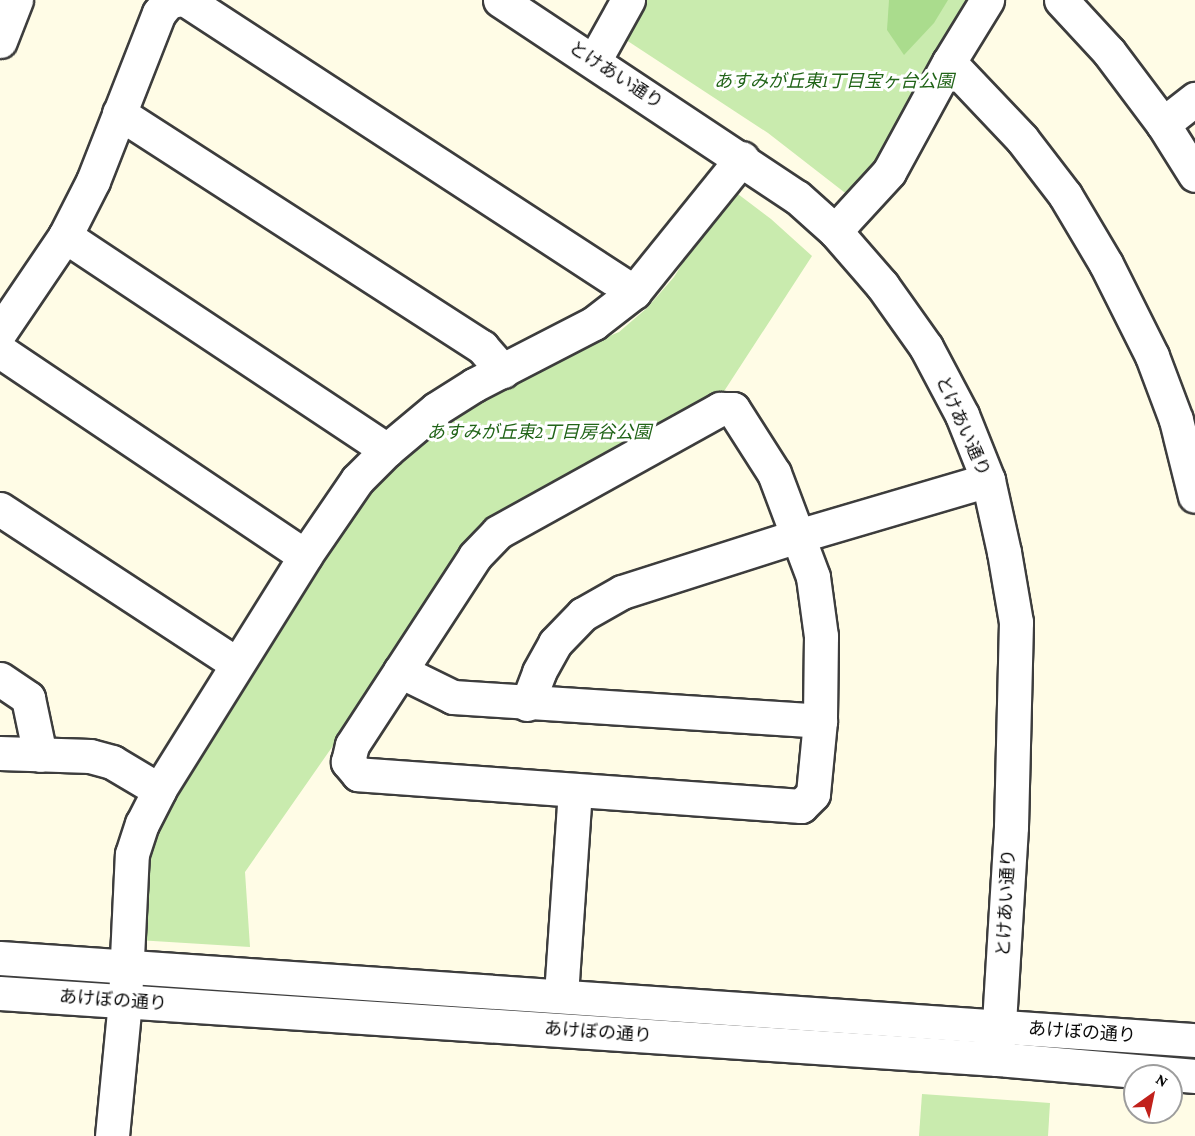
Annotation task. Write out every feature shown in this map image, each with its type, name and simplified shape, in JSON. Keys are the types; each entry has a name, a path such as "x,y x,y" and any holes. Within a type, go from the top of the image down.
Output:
{"street":[{"path":"0,41 16,0"},
{"path":"0,332 65,236 93,181 159,13 168,2 177,0"},
{"path":"186,0 634,292"},
{"name":"とけあい通り","path":"500,0 742,158 797,197 835,231 882,285 926,347 962,415 988,480 1016,622 1011,827 997,1059"},
{"path":"594,61 628,0"},
{"path":"835,231 889,172 949,62 987,0"},
{"path":"1060,0 1108,52 1164,124 1195,175"},
{"path":"949,62 1022,139 1065,195 1106,264 1185,418 1195,496"},
{"path":"1164,124 1195,99"},
{"path":"118,113 482,346 503,371"},
{"path":"112,1136 128,966 132,854 142,824 159,789 306,556 357,480 387,450 436,409 474,385 594,323 634,292 742,158"},
{"path":"65,236 387,450"},
{"path":"0,351 306,556"},
{"path":"720,409 733,409 743,422 774,473 798,536 813,577 821,636 820,721 813,794 801,806 358,774 348,762 352,745 400,670 475,556 498,532 720,409"},
{"path":"527,704 555,643 583,614 622,592 798,536 988,480"},
{"path":"0,508 237,664"},
{"path":"400,670 453,698 820,721"},
{"path":"0,679 28,698 40,755"},
{"path":"0,753 90,756 112,762 159,789"},
{"path":"561,995 575,790"},
{"name":"あけぼの通り","path":"0,958 1195,1040"},
{"name":"あけぼの通り","path":"0,993 997,1059 1195,1076"}],"green space":[{"name":"あすみが丘東1丁目宝ヶ台公園","path":"640,0 970,0 881,166 853,199 768,133 617,34"},
{"path":"889,0 948,0 934,23 904,55 887,30"},
{"name":"あすみが丘東2丁目房谷公園","path":"730,188 771,219 812,256 719,399 459,565 245,872 250,947 137,940 149,830 351,512 396,462 454,412 517,375 619,332 647,308 674,277"},
{"path":"922,1094 1050,1103 1048,1136 919,1136"}]}
